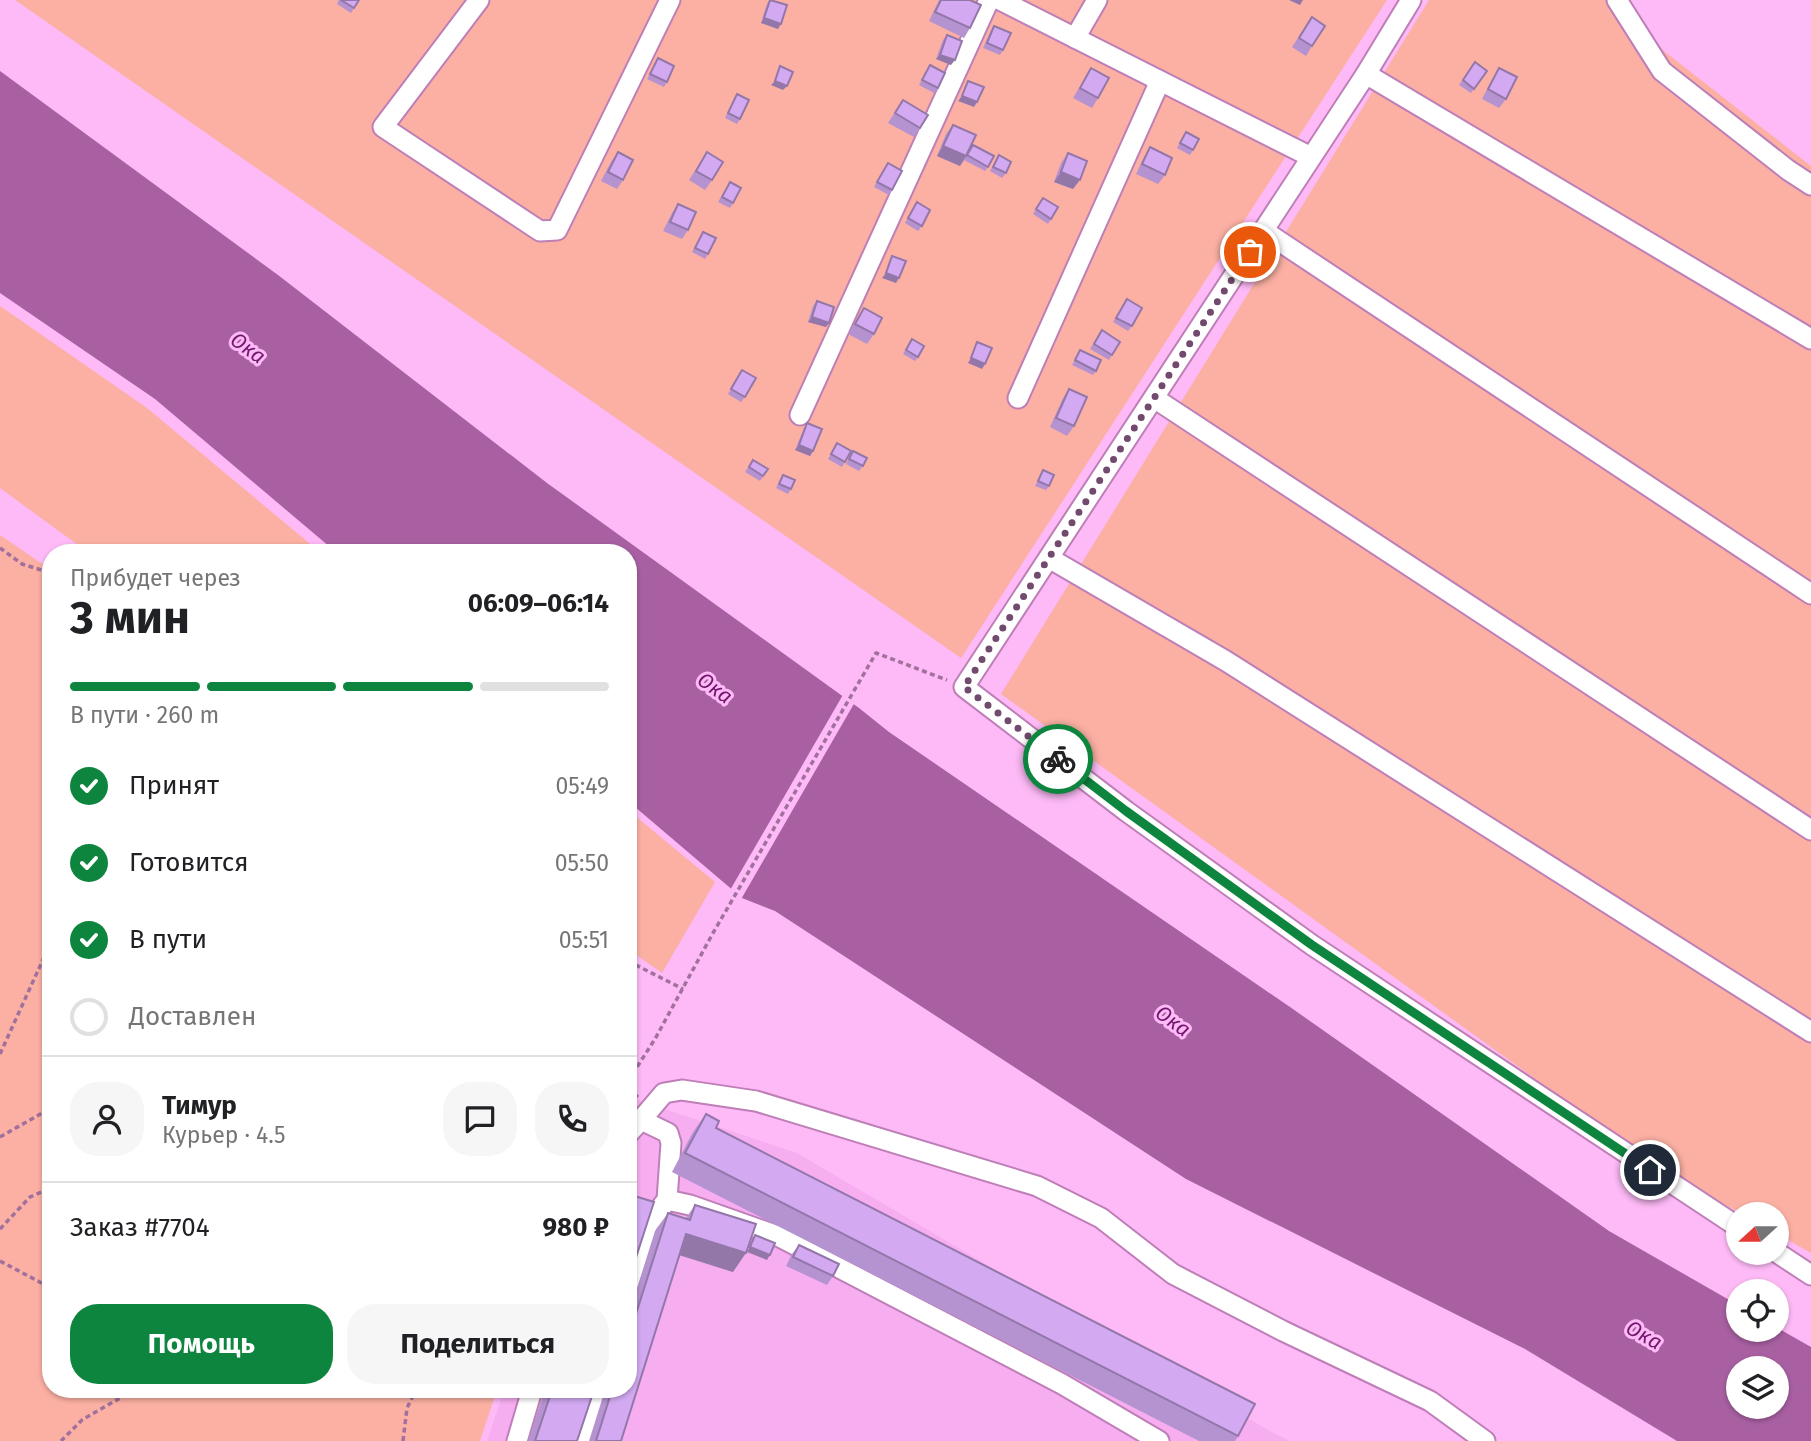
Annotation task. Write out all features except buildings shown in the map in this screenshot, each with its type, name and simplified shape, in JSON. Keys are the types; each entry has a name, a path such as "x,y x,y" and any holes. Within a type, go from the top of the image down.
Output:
{"street":[{"path":"479,0 383,127 540,232 557,230 670,0"},
{"path":"800,415 989,0"},
{"path":"1000,0 1311,157"},
{"path":"1075,38 1097,0"},
{"path":"1411,0 1264,231 964,687 1126,811 1312,945 1726,1219"},
{"path":"1617,0 1662,71 1811,186"},
{"path":"1366,74 1811,339"},
{"path":"1018,398 1160,80"},
{"path":"1264,231 1811,594"},
{"path":"1154,398 1811,830"},
{"path":"1049,558 1226,661 1811,1032"},
{"path":"637,1125 664,1093 682,1090 756,1101 1037,1186 1101,1218 1173,1273 1283,1331 1430,1401 1485,1441"},
{"path":"637,1127 668,1133 671,1143 667,1200 648,1224 637,1258"},
{"path":"667,1200 690,1205 778,1236 1062,1384 1159,1441"},
{"path":"1789,1261 1811,1275"},
{"path":"517,1441 530,1398"},
{"path":"580,1441 593,1398"}],"path":[{"path":"0,548 22,564 42,570"},
{"path":"637,1067 876,653 964,687"},
{"path":"0,1054 42,962"},
{"path":"637,966 683,989"},
{"path":"0,1137 42,1113"},
{"path":"0,1229 30,1198 42,1192"},
{"path":"0,1261 42,1284"},
{"path":"61,1441 82,1420 120,1398"},
{"path":"403,1441 407,1408 412,1398"}],"shaded area":[{"path":"15,0 1387,0 961,658"},
{"path":"1429,0 1613,0 1637,30 1811,166 1811,1253 1789,1240 1789,1202 1726,1202 1726,1205 1666,1173 1001,694"},
{"path":"0,306 147,408 310,544 77,544 0,488"},
{"path":"0,535 42,564 42,1398 494,1398 480,1441 0,1441"},
{"path":"637,817 715,882 662,973 637,955"},
{"path":"637,1100 797,1153 1290,1441 487,1441 501,1398 637,1398"}],"water":[{"name":"Ока","path":"0,71 278,275 547,483 632,544 326,544 155,399 0,293"},
{"name":"Ока","path":"637,548 889,732 1290,1007 1609,1231 1726,1298 1726,1342 1789,1342 1789,1334 1811,1347 1811,1441 1677,1441 1525,1349 1186,1179 775,911 742,898 637,809"}],"pier":[{"path":"844,693 855,702 740,901 729,892"}],"way so far":[{"path":"1058,759 964,687 1250,252"}],"route":[{"path":"1058,759 1312,945 1650,1170"}]}
